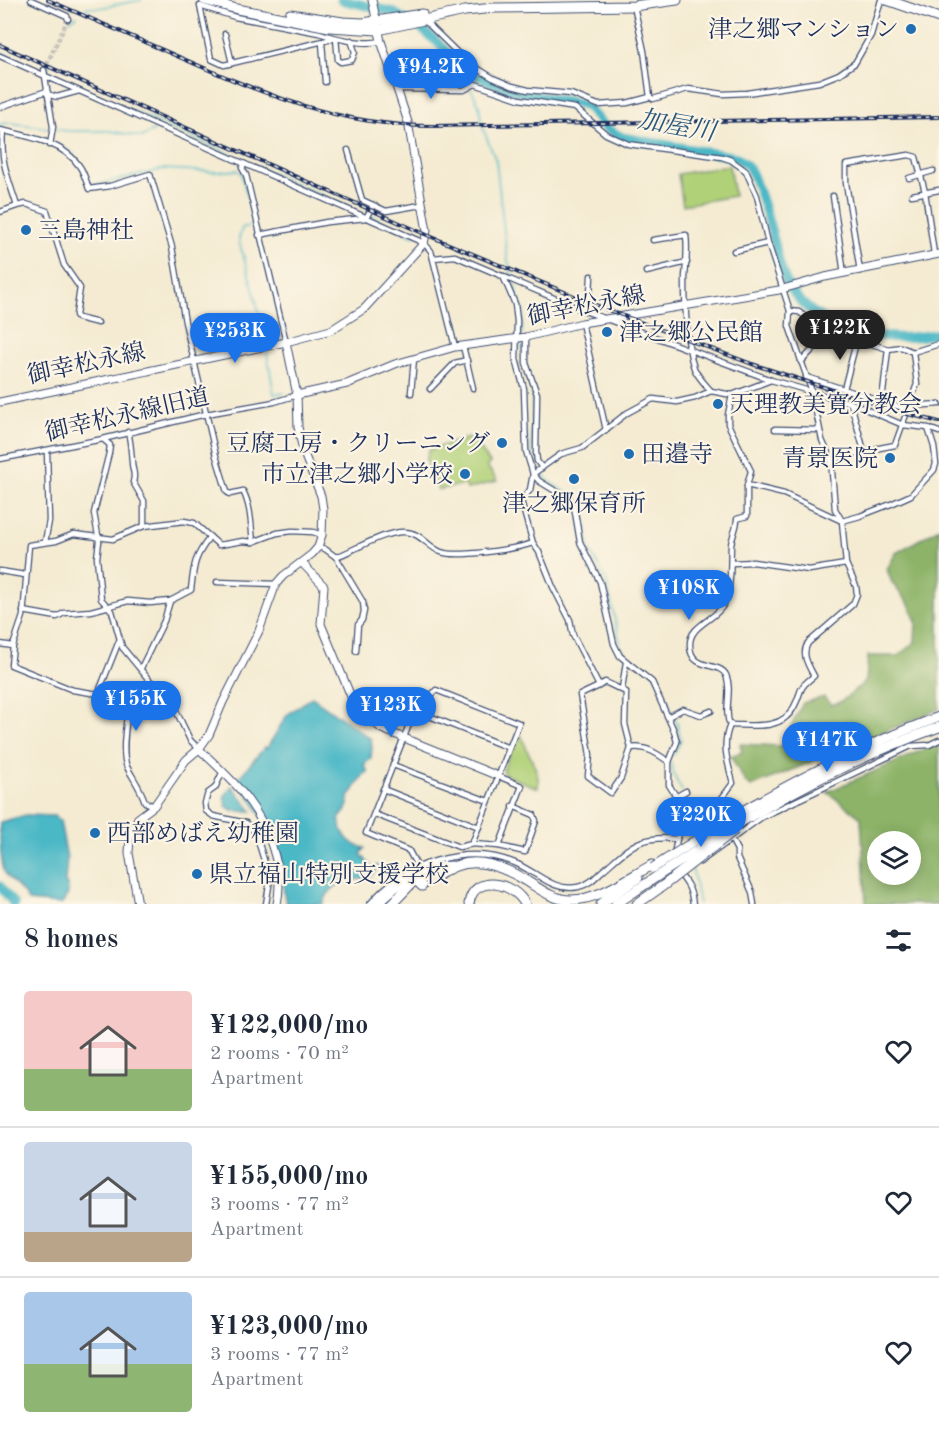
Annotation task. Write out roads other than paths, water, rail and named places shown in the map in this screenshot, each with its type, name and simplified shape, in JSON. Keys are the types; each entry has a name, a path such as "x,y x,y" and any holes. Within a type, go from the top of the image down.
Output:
{"highway":[{"path":"223,0 259,9 343,22 398,22 494,8 677,0"},
{"path":"887,0 939,18"},
{"path":"904,0 939,12"},
{"path":"202,2 320,29 348,29 376,21"},
{"path":"637,904 664,885 732,829 835,760 939,717"},
{"path":"378,904 396,887 417,874 438,867 470,863 496,866 518,876 552,897 573,900 600,892 654,870 732,829 781,798 881,750 939,727"},
{"path":"601,904 678,852 732,829"},
{"path":"439,875 452,866"},
{"path":"616,904 654,870"},
{"path":"392,904 413,882 419,882 422,886"},
{"path":"470,904 472,892 476,888 496,884 514,890 525,904"}],"main road":[{"path":"372,0 381,41 408,122 427,231 424,243"},
{"name":"御幸松永線","path":"0,402 286,342 331,330 364,309 424,243"},
{"name":"御幸松永線","path":"297,395 347,384 414,358 459,346 521,337 606,318 788,288 936,254"},
{"path":"138,904 129,853 130,837 138,818 154,806 186,760 199,749 209,735 259,631 276,584 318,547 322,535 321,496 303,451 297,427 297,395 286,342"},
{"path":"302,563 324,586 321,624 352,699 360,711 382,729 498,776"},
{"path":"199,749 244,794 256,811 275,860 279,880 277,904"}],"street":[{"path":"31,0 67,16 68,19"},
{"path":"418,19 462,57 493,78 528,90 571,94 598,105 627,103 650,97 653,99 688,89 723,94 747,93 819,81 839,74 855,63 871,35 881,0"},
{"path":"202,2 211,59 224,65 336,38"},
{"path":"637,3 650,97"},
{"path":"320,29 336,38 373,44 381,41"},
{"path":"225,34 232,63"},
{"path":"336,38 341,62 352,60 355,52 351,40"},
{"path":"322,42 325,82"},
{"path":"0,56 44,73 424,243 428,246 433,258 459,346 467,360 473,388"},
{"path":"44,73 53,127 50,145"},
{"path":"398,89 464,90 475,84 519,99 575,108 606,134 628,144 722,157 731,160 748,175 757,196 768,243 788,288 789,326 813,392 819,430 831,460 835,509 842,520 846,564 856,586 857,594 853,604 808,642 804,649 807,663 814,676 801,686 795,707 781,722 754,726 730,725"},
{"path":"0,107 47,93 57,97 79,90"},
{"path":"547,103 549,92"},
{"path":"17,206 3,163 2,131 50,145 69,154 81,168 89,189 110,186 150,174 172,248 185,322 227,492 231,494 243,491 250,514 253,542"},
{"path":"348,150 362,200 386,211 421,205"},
{"path":"860,272 846,183 846,165 909,155 916,157 936,254"},
{"path":"245,164 242,168 246,175 286,342"},
{"path":"909,178 933,171"},
{"path":"912,195 939,190"},
{"path":"833,196 844,274"},
{"path":"0,212 26,204 47,211 64,265 80,288 76,315 78,318 98,323"},
{"path":"368,216 373,205"},
{"path":"259,235 368,216"},
{"path":"653,240 686,235 686,306 694,370 711,390 732,395 771,380"},
{"path":"734,251 768,243"},
{"path":"433,258 454,255 582,310 771,380 851,404 903,425 928,428 939,432"},
{"path":"646,272 687,262"},
{"path":"503,276 515,304 526,363 537,394 536,452 537,461 542,468"},
{"path":"582,310 590,293 591,276"},
{"path":"790,311 799,312 818,326 830,331 888,349 900,347 913,352 939,344"},
{"path":"582,323 606,430"},
{"path":"801,362 830,331"},
{"path":"521,337 516,359 524,389 526,451 533,474 530,490 520,501 533,543 570,620 573,635 599,686"},
{"path":"844,389 857,339"},
{"path":"882,401 888,349"},
{"path":"831,460 864,450 895,445 917,384 913,352"},
{"path":"411,393 414,358"},
{"path":"430,389 455,363 467,360"},
{"path":"806,377 908,410"},
{"path":"533,474 561,454 582,448 627,413 653,399 685,401 711,390"},
{"name":"御幸松永線旧道","path":"0,459 103,439 297,395"},
{"path":"732,395 728,424 751,471 747,485 747,516 737,519 731,544 732,563 727,596 723,607 696,630 690,643 693,658 702,664 720,669 725,673 728,685 730,725 724,748 733,783 719,802 718,810 720,819 732,829 737,858 752,892 754,904"},
{"path":"851,404 864,450"},
{"path":"908,410 913,406 939,404"},
{"path":"526,427 535,426"},
{"path":"747,485 784,494 842,520 911,495 934,470 936,464 937,446 928,428"},
{"path":"775,429 819,430"},
{"path":"129,432 133,453 132,464 136,475 133,482 144,501 144,526"},
{"path":"103,439 110,445 94,513 98,537 97,558 101,599 112,611 119,641 150,681 163,690 171,700 190,740 199,749"},
{"path":"45,542 49,521 47,451"},
{"path":"533,474 567,498 574,506 579,543 600,582 614,644 620,656 652,682 674,730 677,742 669,762 669,785 681,804 681,817 674,850 676,867 692,892 693,904"},
{"path":"128,709 98,694 73,690 12,665 13,646 23,611 29,545 56,542 74,534 113,539 144,526 184,521 194,523 219,544 253,542 277,533 292,531 322,535"},
{"path":"336,557 394,532 409,532 444,553 480,553 533,543"},
{"path":"23,611 54,618 64,613 91,611 128,601 150,603 170,601 191,590 194,564 198,553 210,537"},
{"path":"318,547 336,557 363,602 364,611 358,626 356,651"},
{"path":"732,563 753,562 809,570 846,564"},
{"path":"0,571 25,575"},
{"path":"217,582 276,584"},
{"path":"141,668 164,621 170,601"},
{"path":"98,694 119,641"},
{"path":"0,644 13,646"},
{"path":"622,689 626,662"},
{"path":"150,681 128,709 125,728 126,765 138,783 145,802 154,806"},
{"path":"605,682 622,689 626,692 625,724 631,748 621,778 611,793 588,776 590,755 580,695 605,682"},
{"path":"418,868 409,851 366,833 412,717 436,690 519,723 472,844"},
{"path":"668,717 683,709 701,715 711,711"},
{"path":"417,711 509,748"},
{"path":"682,875 732,829 911,746 929,745 939,740"},
{"path":"631,748 638,747 651,751 669,762"},
{"path":"393,765 488,801"},
{"path":"222,772 215,788 208,793 205,803 206,811 213,816 246,823 256,834 270,880 266,904"},
{"path":"498,776 522,786 499,846"},
{"path":"383,789 479,827"},
{"path":"676,796 686,791"},
{"path":"374,814 459,847 472,844 499,846 525,852 536,821 534,815 513,806"},
{"path":"370,904 398,879 418,868 448,857 484,856 517,864 537,876 566,888 590,882 634,843 666,838 676,839"}],"water":[{"path":"312,697 371,739 371,758 364,765 368,772 364,774 349,797 347,809 339,819 347,838 365,848 361,854 371,867 379,866 368,879 347,881 335,887 323,904 287,904 282,868 270,833 252,800 236,781 265,747 267,748 287,715"},
{"path":"232,786 252,811 234,811 226,806 224,797"},
{"path":"26,815 54,816 60,821 67,858 65,882 68,887 68,894 62,904 28,901 4,871 0,822"}],"waterway":[{"path":"85,10 87,7 99,8 142,0"},
{"name":"加屋川","path":"341,0 393,12 420,28 456,61 477,76 522,93 578,103 588,108 606,128 622,137 736,157 748,166 753,175 785,279 795,295 808,308 842,327 862,333 902,337 939,333"},
{"path":"70,20 77,16"},
{"path":"0,52 43,71"},
{"path":"47,72 51,61"},
{"path":"456,61 469,85"},
{"path":"47,73 350,208"},
{"path":"471,89 479,105 482,126 496,161 507,257 513,279"},
{"path":"0,124 12,123 48,128"},
{"path":"55,129 110,131 142,137 155,130"},
{"path":"58,145 73,154 81,165"},
{"path":"87,177 91,186 164,169 217,172 237,170 241,173 254,222 242,228 239,238 264,337"},
{"path":"368,215 414,236"},
{"path":"514,283 523,314 522,334"},
{"path":"522,342 531,387 531,443 535,464 544,478 582,503 590,550 606,580 621,647 628,657 652,670 677,722 681,740 674,755"},
{"path":"267,353 274,394 284,393"},
{"path":"671,762 673,774 682,791"},
{"path":"684,796 688,820 688,841"},
{"path":"692,867 699,904"},
{"path":"0,886 14,904"}],"tunnel":[{"path":"44,70 68,19"}],"railway":[{"path":"48,0 210,71 272,95 333,114 398,125 939,117"},
{"path":"0,45 427,235 608,310 752,364 939,422"}],"place":[{"name":"津之郷マンション","path":"911,29"},
{"name":"三島神社","path":"26,230"},
{"name":"津之郷公民館","path":"607,332"},
{"name":"天理教美寛分教会","path":"718,404"},
{"name":"豆腐工房・クリーニング","path":"502,443"},
{"name":"田邉寺","path":"629,454"},
{"name":"青景医院","path":"890,458"},
{"name":"市立津之郷小学校","path":"465,474"},
{"name":"津之郷保育所","path":"574,479"},
{"name":"西部めばえ幼稚園","path":"95,833"},
{"name":"県立福山特別支援学校","path":"197,874"}]}
